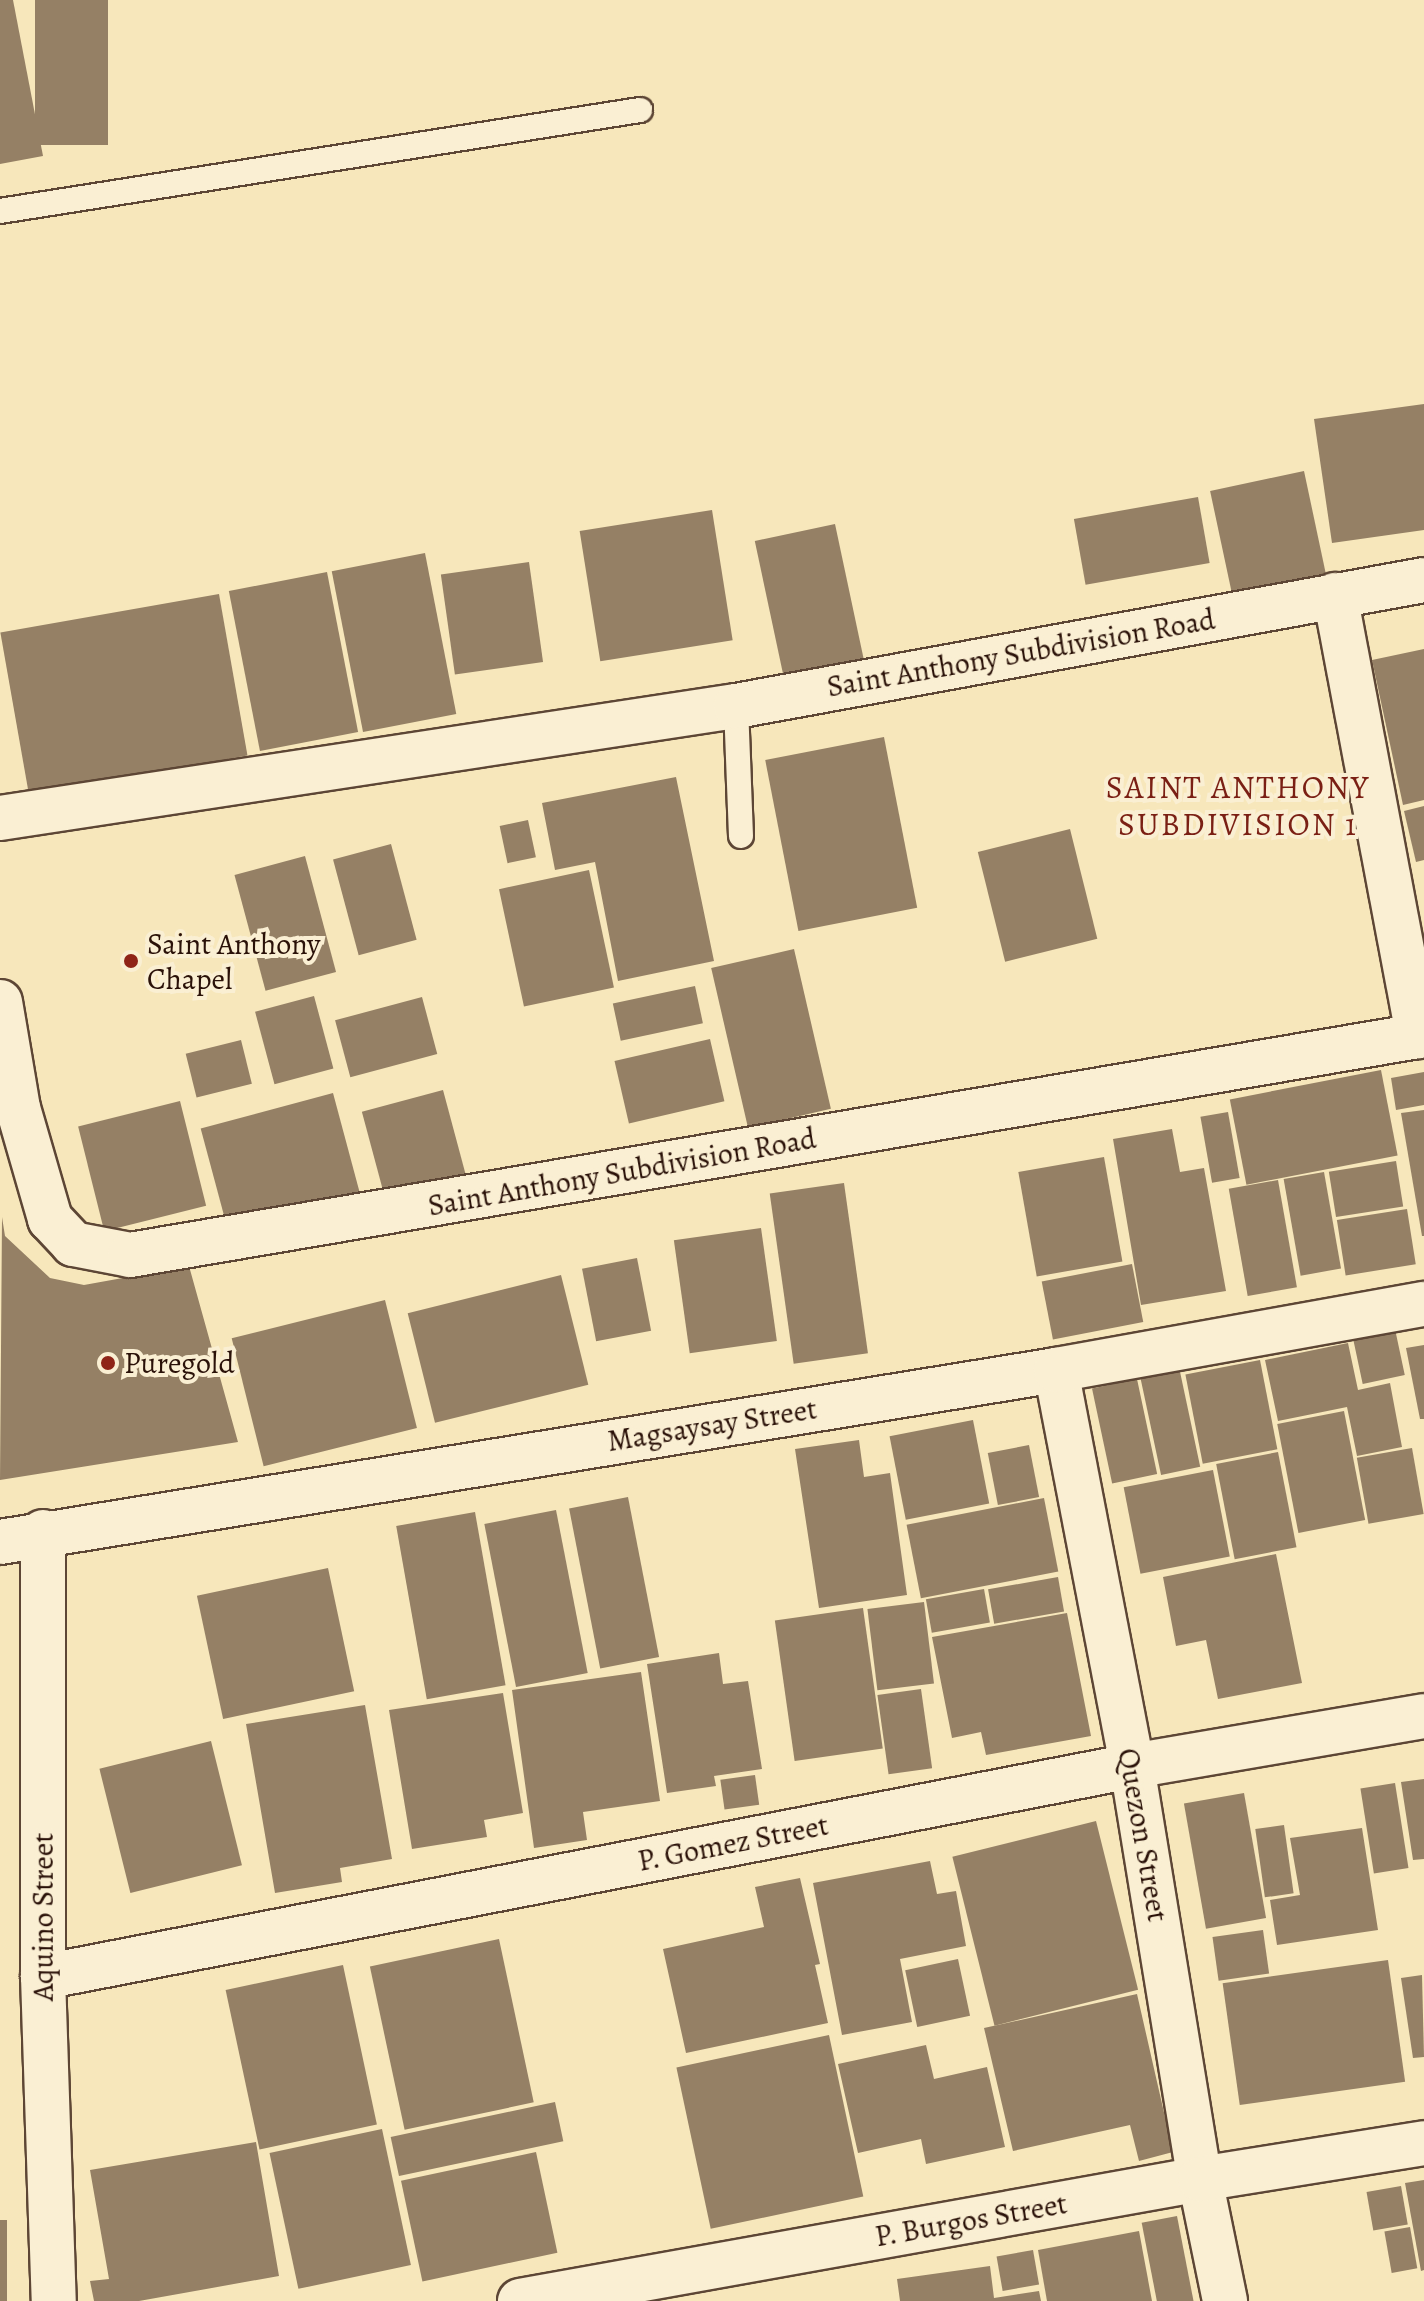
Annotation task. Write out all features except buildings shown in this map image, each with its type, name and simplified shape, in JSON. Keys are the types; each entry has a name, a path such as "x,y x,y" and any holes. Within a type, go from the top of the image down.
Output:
{"street":[{"name":"Saint Anthony Subdivision Road","path":"0,818 736,706 1424,580"},
{"path":"1335,595 1421,1036"},
{"name":"Saint Anthony Subdivision Road","path":"0,1002 18,1108 50,1219 73,1244 130,1255 1421,1036"},
{"name":"Magsaysay Street","path":"0,1542 43,1532 1056,1370 1424,1304"},
{"name":"Quezon Street","path":"1056,1370 1132,1766 1200,2179 1225,2301"},
{"name":"Aquino Street","path":"43,1532 43,1977 54,2301"},
{"name":"P. Gomez Street","path":"43,1977 1132,1766 1424,1716"},
{"name":"P. Burgos Street","path":"520,2301 1200,2179 1424,2143"}],"lane":[{"path":"0,211 640,110"},
{"path":"736,706 741,836"}],"place":[{"name":"Saint Anthony Chapel","path":"131,961"},
{"name":"Puregold","path":"108,1363"}],"district":[{"name":"SAINT ANTHONY SUBDIVISION 1","path":"1238,806"}]}
